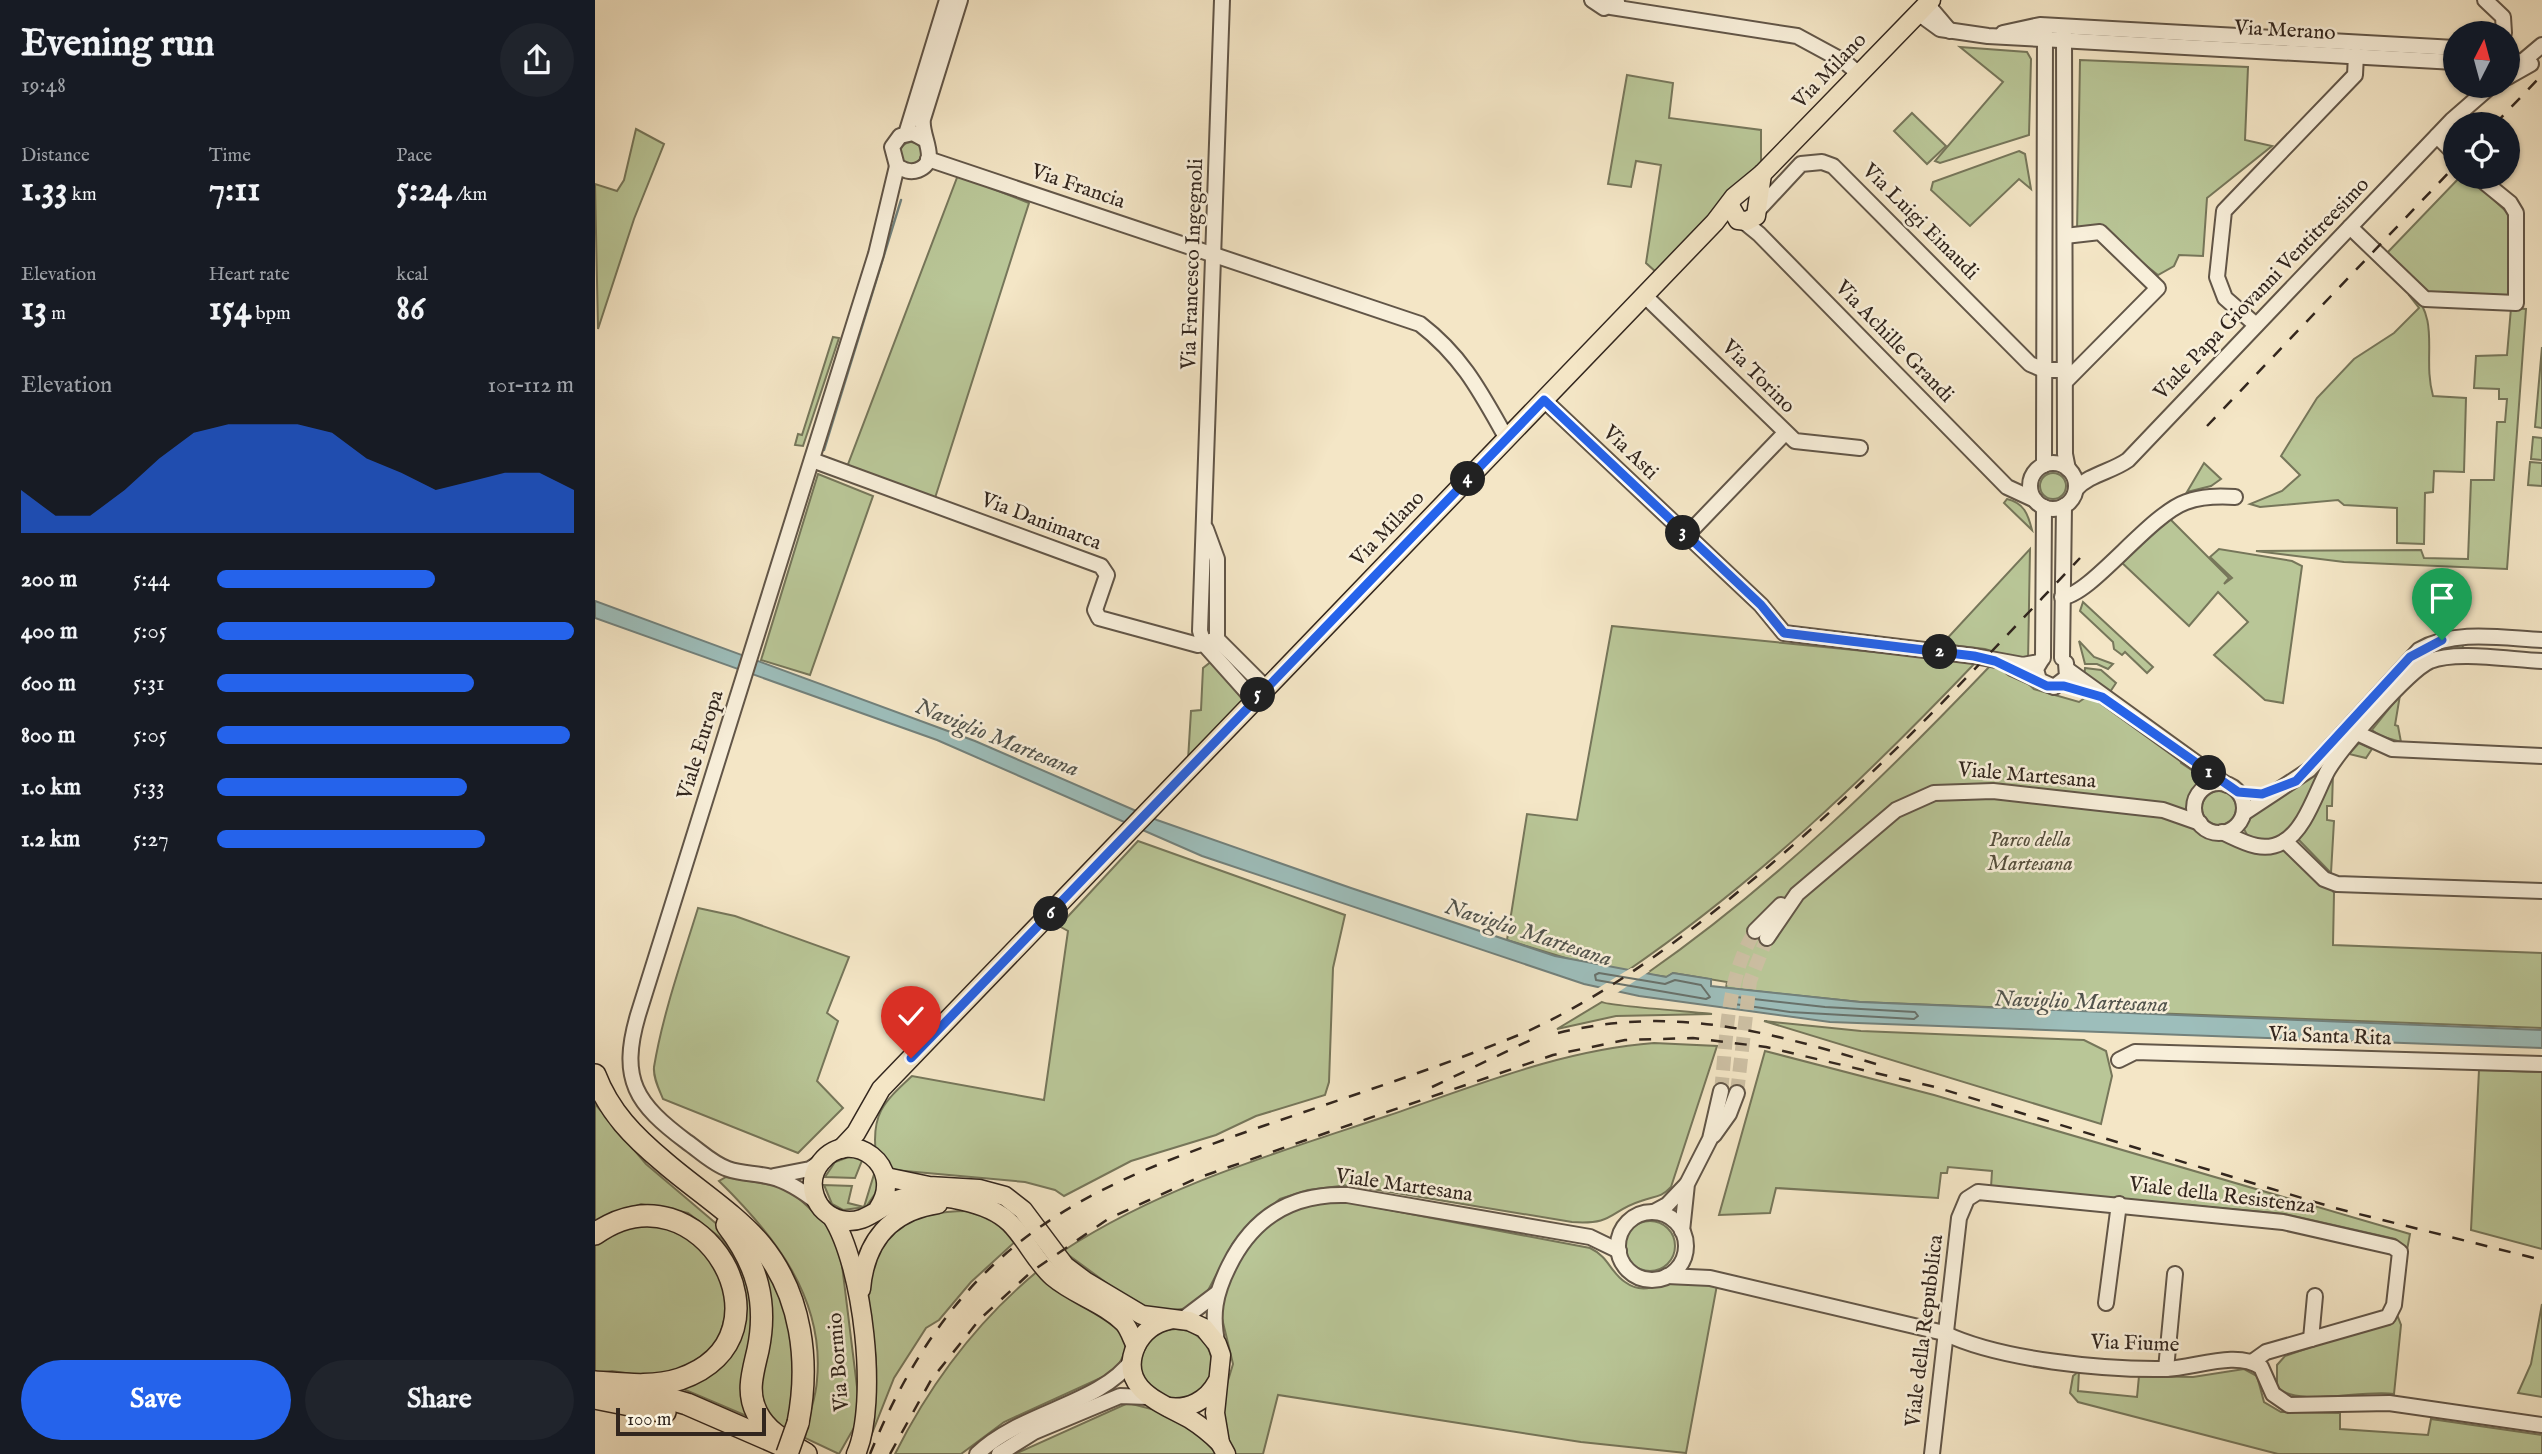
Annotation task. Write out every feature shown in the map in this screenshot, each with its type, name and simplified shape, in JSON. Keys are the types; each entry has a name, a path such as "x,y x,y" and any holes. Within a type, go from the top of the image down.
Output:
{"highway":[{"path":"595,1075 608,1103 630,1131 761,1245 786,1287 801,1334 803,1360 798,1423 787,1454"},
{"path":"701,1194 738,1239 753,1265 760,1289 763,1321 751,1387 756,1410 771,1432 804,1454"},
{"path":"595,1234 611,1224 635,1217 657,1217 678,1223 715,1248 730,1271 736,1297 734,1318 727,1338 715,1357 699,1370 662,1383 595,1382"},
{"path":"595,1382 688,1404 804,1454"},
{"path":"595,1398 653,1408 682,1417 766,1454"}],"main road":[{"name":"Via Milano","path":"864,1121 881,1089 1133,831 1260,693 1715,222 1748,212 1762,174 1925,6"},
{"path":"864,1121 841,1149 822,1161 813,1184 818,1203 832,1217 849,1222 910,1197 970,1204 990,1210 1008,1221 1053,1277 1120,1320 1134,1353 1135,1377 1148,1396 1196,1423 1223,1448"},
{"path":"864,1121 864,1138 886,1177 886,1192 872,1213"},
{"path":"841,1149 859,1149 873,1157"},
{"path":"886,1177 929,1186 979,1189 1005,1196 1023,1210 1073,1273 1137,1313 1204,1328 1218,1346 1221,1361 1215,1413 1223,1448"},
{"path":"859,1310 865,1259 879,1236 917,1208 950,1203 970,1204"},
{"name":"Via Bormio","path":"851,1265 854,1242 872,1213"},
{"name":"Via Bormio","path":"832,1217 840,1230 851,1265 859,1310 868,1405 856,1454"},
{"path":"1134,1353 1149,1329 1177,1320"},
{"path":"1164,1406 1181,1408 1197,1403 1210,1393 1219,1379"}],"street":[{"name":"Viale Europa","path":"818,1203 798,1188 771,1177 724,1168 666,1127 641,1100 629,1069 638,1015 876,254 897,166 892,147 906,134 947,0"},
{"path":"928,159 930,149 921,129 923,119 960,0"},
{"name":"Via Francesco Ingegnoli","path":"1210,642 1200,631 1206,529 1222,0"},
{"path":"1592,0 1599,7 1615,3 1646,11 1797,36 1845,62 1859,74"},
{"path":"1635,0 1646,11"},
{"path":"2485,0 2503,17 2503,21"},
{"name":"Via Merano","path":"1925,6 1951,32 1988,36 2045,40 2064,34 2443,48"},
{"path":"2000,478 2023,484 2032,480 2044,465 2045,25"},
{"name":"Via Merano","path":"1988,36 2045,25 2064,34 2443,61"},
{"path":"1995,661 2049,687 2066,680 2062,597 2064,506 2072,499 2072,478 2065,454 2064,34"},
{"path":"2520,61 2542,45"},
{"path":"2256,325 2225,298 2217,277 2224,211 2355,75 2356,55"},
{"path":"2520,70 2542,59"},
{"path":"2045,93 2064,94"},
{"name":"Viale Papa Giovanni Ventitreesimo","path":"2461,112 2477,98"},
{"name":"Viale Papa Giovanni Ventitreesimo","path":"2044,465 2058,464 2072,478 2112,471 2128,460 2443,130"},
{"path":"906,134 916,134 925,139"},
{"path":"2437,136 2443,142"},
{"name":"Viale Europa","path":"876,254 901,190 928,159"},
{"name":"Via Francia","path":"928,159 1420,324 1447,345 1466,367 1507,439"},
{"name":"Via Luigi Einaudi","path":"1748,212 1801,164 1822,162 1833,166 2031,364 2045,370"},
{"path":"897,166 904,171 915,171"},
{"path":"2350,227 2425,299 2516,303 2516,213 2510,203 2493,189"},
{"name":"Via Achille Grandi","path":"1748,212 2000,478 2013,491 2039,503"},
{"path":"2065,236 2100,232 2158,288 2066,376"},
{"name":"Via Torino","path":"1645,296 1795,442 1860,449"},
{"path":"2045,335 2066,335"},
{"path":"2045,370 2066,376"},
{"name":"Via Asti","path":"1544,400 1761,605 1779,630 1790,635 1963,654 1995,661"},
{"path":"1686,536 1785,433"},
{"name":"Via Danimarca","path":"812,460 1101,566 1107,575 1095,610 1099,618 1210,642"},
{"path":"2032,480 2039,503 2041,660 2036,671 2039,680"},
{"path":"2062,597 2076,595 2118,554 2171,510 2196,499 2235,497"},
{"path":"2039,503 2064,506"},
{"path":"2222,832 2233,828 2242,816 2269,794 2294,782 2309,770 2410,657 2426,646 2458,637 2542,640"},
{"path":"1210,642 1260,693"},
{"path":"1995,661 2027,665 2053,655 2102,697 2193,763 2233,788 2249,839 2259,847"},
{"path":"2193,763 2199,795 2195,813 2200,824 2210,831 2222,832 2259,847 2285,841 2295,830 2330,767 2412,673 2432,661 2453,657 2542,661"},
{"path":"2059,685 2102,697"},
{"path":"2359,734 2392,749 2542,756"},
{"path":"2199,795 2210,785 2269,794"},
{"name":"Viale Martesana","path":"1761,934 1797,894 1896,810 1916,799 1942,791 1993,791 2163,810 2200,824"},
{"name":"Viale Martesana","path":"2163,810 2185,805 2199,795"},
{"path":"2285,841 2324,879 2337,884 2542,891"},
{"name":"Via Santa Rita","path":"2119,1060 2129,1053 2139,1052 2542,1064"},
{"path":"1710,1139 1721,1091"},
{"path":"1685,1248 1679,1265 1667,1276 1650,1279 1634,1274 1622,1261 1619,1251 1623,1228 1640,1214 1654,1212 1667,1205 1687,1184 1710,1139 1730,1114 1737,1093"},
{"name":"Viale Europa","path":"771,1177 810,1168 822,1161"},
{"path":"1687,1184 1682,1231 1685,1248 1691,1262 1710,1278"},
{"name":"Viale della Resistenza","path":"1961,1212 1967,1199 1981,1191 2291,1223 2398,1249 2401,1260 2390,1315 2266,1352 2252,1362"},
{"name":"Viale Martesana","path":"1218,1346 1214,1330 1216,1294 1239,1246 1250,1231 1276,1210 1309,1196 1346,1195 1590,1237 1619,1251"},
{"path":"2106,1303 2119,1204"},
{"path":"1654,1212 1671,1219 1682,1231"},
{"name":"Viale della Repubblica","path":"1932,1454 1944,1333 1961,1212"},
{"name":"Viale Martesana","path":"1590,1237 1623,1228"},
{"path":"2166,1369 2175,1274"},
{"name":"Via Fiume","path":"1667,1276 1710,1278 2034,1357 2166,1369 2237,1360 2252,1362"},
{"name":"Viale Martesana","path":"1177,1320 1216,1294"},
{"path":"2311,1339 2315,1296"},
{"path":"977,1454 1018,1424 1115,1380 1134,1353"},
{"path":"2252,1362 2263,1369 2275,1397 2289,1405 2389,1403 2542,1425"},
{"path":"999,1454 1044,1428 1120,1396 1148,1396"}],"green space":[{"path":"1960,47 2027,52 2031,59 2029,135 1940,163 1935,161 2003,82"},
{"path":"2080,60 2248,67 2245,140 2272,146 2207,198 2203,256 2179,255 2174,266 2158,275 2105,233 2077,232"},
{"path":"1627,75 1673,83 1669,118 1761,130 1761,164 1656,272 1646,263 1661,165 1636,161 1631,187 1608,184"},
{"path":"1912,113 1946,146 1927,164 1894,131"},
{"path":"636,129 664,144 634,219 598,329 595,184 617,191 624,180"},
{"path":"911,142 919,145 922,153 919,161 911,164 903,161 900,153 903,145"},
{"path":"2019,151 2025,154 2031,189 2019,179 1970,226 1931,190 1933,182"},
{"path":"958,175 1029,203 935,498 847,467"},
{"path":"2448,189 2482,189 2509,214 2509,299 2428,296 2386,254"},
{"path":"2412,292 2426,315 2433,396 2466,398 2464,472 2434,471 2433,492 2425,493 2424,544 2397,543 2397,508 2344,505 2338,500 2260,507 2250,504 2282,491 2300,475 2281,456 2317,398 2354,359 2394,333 2419,308 2409,295"},
{"path":"2511,308 2526,309 2507,569 2344,562 2256,551 2421,550 2424,558 2468,559 2471,480 2494,480 2497,422 2505,422 2507,399 2499,399 2499,389 2474,388 2476,356 2507,355"},
{"path":"833,337 839,338 803,446 795,445 798,434 802,435"},
{"path":"2542,347 2542,428 2535,427"},
{"path":"2533,437 2542,438 2542,460 2531,459"},
{"path":"2530,462 2542,463 2542,486 2528,485"},
{"path":"2204,463 2221,479 2211,486 2187,492"},
{"path":"2053,473 2062,477 2066,486 2062,495 2053,499 2044,495 2040,486 2044,477"},
{"path":"818,474 873,496 810,675 761,660"},
{"path":"2007,499 2018,503 2024,510 2032,530 2004,503"},
{"path":"2169,518 2229,578 2224,584 2232,578 2210,557 2219,549 2292,561 2302,566 2283,703 2265,700 2214,655 2248,622 2218,592 2189,626 2119,560"},
{"path":"2030,549 2028,662 1985,649 1942,644"},
{"path":"2083,602 2153,667 2147,673 2125,652 2122,655 2114,649 2113,642 2080,611"},
{"path":"1612,626 1976,662 1894,746 1809,826 1721,901 1627,971 1582,963 1507,940 1527,814 1577,820"},
{"path":"2079,641 2094,657 2113,664 2108,669 2097,664 2085,664"},
{"name":"Parco della Martesana","path":"2463,643 2462,658 2435,660 2333,763 2285,841 2329,883 2334,893 2333,945 2542,953 2542,1028 1860,1002 1726,988 1727,982 1673,973 1667,977 1646,974 1693,940 1783,867 1869,789 1991,665 2024,680 2034,689 2079,702 2089,695 2180,758 2181,763 2196,773 2200,793 2194,804 2200,826 2249,839 2243,827 2244,813 2285,787 2419,650"},
{"path":"1212,661 1243,700 1188,760 1191,711 1201,710 1203,668"},
{"path":"2085,668 2101,670 2116,683 2110,692 2084,678"},
{"path":"2400,695 2395,725 2398,726 2401,742 2380,736 2372,730"},
{"path":"2359,743 2372,749 2366,758 2349,754"},
{"path":"2333,773 2332,806 2327,806 2327,820 2334,821 2331,873 2298,839"},
{"path":"2219,791 2231,796 2236,808 2231,820 2219,825 2207,820 2202,808 2207,796"},
{"path":"1138,841 1345,915 1333,968 1329,1082 1325,1095 1256,1116 1216,1135 1131,1161 1064,1196 1055,1190 1025,1182 894,1170 876,1155 875,1129 881,1110 912,1076 1044,1100 1068,931 1059,926"},
{"path":"698,908 735,916 849,957 827,1013 838,1021 817,1081 843,1108 798,1153 663,1099 658,1087 654,1067 662,1027"},
{"path":"1602,1002 1712,1014 1616,1016 1557,1029"},
{"path":"1764,1021 1861,1031 2084,1040 2106,1051 2112,1076 2101,1124"},
{"path":"1654,1043 1717,1046 1671,1187 1661,1195 1631,1205 1604,1219 1572,1222 1348,1185 1308,1190 1280,1199 1248,1225 1233,1243 1204,1298 1190,1308 1164,1311 1151,1309 1127,1298 1063,1251 1101,1228 1180,1189 1262,1158 1552,1061 1619,1047"},
{"path":"1765,1051 1934,1095 2410,1234 2407,1250 2395,1239 2285,1214 1991,1187 1992,1171 1948,1167 1947,1173 1941,1173 1938,1198 1776,1188 1770,1213 1719,1215"},
{"path":"2479,1070 2542,1072 2542,1249 2471,1230"},
{"path":"595,1104 646,1164 732,1237 755,1288 749,1417 676,1386 740,1317 742,1280 736,1260 722,1239 688,1213 641,1204 595,1222"},
{"path":"851,1156 863,1158 855,1178 825,1177 835,1162"},
{"path":"875,1171 879,1188 866,1207 843,1210 832,1204 824,1185 852,1186 848,1203 864,1207"},
{"path":"726,1177 778,1186 793,1193 833,1230 839,1241 858,1395 855,1426 839,1454 805,1438 816,1387 817,1350 813,1322 804,1295 792,1270 759,1223 719,1181"},
{"path":"1337,1200 1590,1248 1601,1256 1620,1278 1639,1288 1651,1288 1678,1281 1717,1285 1686,1453 1581,1442 1278,1395 1263,1454 1234,1454 1223,1427 1220,1407 1233,1364 1220,1310 1227,1287 1247,1246 1274,1219 1297,1207"},
{"path":"971,1211 988,1215 1018,1239 971,1282 939,1320 926,1328 894,1378 871,1436 876,1371 868,1296 873,1266 880,1250 890,1236 917,1219 933,1214"},
{"path":"635,1221 693,1235 731,1294 718,1343 684,1371 638,1375 612,1371 595,1373 595,1240"},
{"path":"1650,1221 1668,1228 1675,1246 1668,1264 1650,1271 1632,1264 1625,1246 1632,1228"},
{"path":"755,1252 780,1298 791,1338 793,1380 787,1431 768,1413 757,1388"},
{"path":"1039,1270 1103,1315 1123,1336 1126,1348 1116,1371 1004,1422 961,1454 895,1454 924,1402 957,1354 995,1310"},
{"path":"2542,1304 2542,1397 2518,1393 2531,1364"},
{"path":"2398,1317 2401,1325 2394,1394 2314,1397 2286,1393 2277,1387 2277,1365 2285,1356"},
{"path":"1176,1329 1196,1335 1206,1345 1212,1365 1206,1385 1196,1395 1176,1401 1156,1395 1146,1385 1140,1365 1146,1345 1156,1335"},
{"path":"2244,1369 2257,1376 2264,1402 2281,1412 2340,1413 2340,1429 2428,1435 2431,1419 2542,1435 2542,1454 2278,1454 2078,1402 2070,1393 2073,1376 2079,1371 2078,1391 2137,1397 2139,1376 2193,1377"},
{"path":"1128,1403 1171,1414 1192,1424 1220,1454 1015,1454"}],"water":[{"path":"595,601 975,741 1157,820 1555,956 1666,977 1673,973 1711,979 1711,986 1860,1002 2542,1030 2542,1048 1830,1022 1639,996 1584,984 1202,856 937,740 595,618"}],"pier":[{"path":"1631,968 1650,971 1614,995 1595,990"}],"waterway":[{"path":"824,450 901,200"}],"tunnel":[{"path":"1721,1091 1733,988 1745,949 1755,931"},
{"path":"1737,1093 1750,981 1767,938"}],"railway":[{"path":"2507,112 2542,75"},
{"path":"2207,426 2443,179"},
{"path":"870,1454 906,1379 952,1309 990,1268 1020,1242 1085,1199 1155,1166 1494,1045 1558,1016 1620,980 1679,939 1735,894 1846,797 1926,719 2080,558"},
{"path":"1558,1033 1641,1021 1680,1022 1757,1032 1876,1064"},
{"path":"1432,1087 1539,1036"},
{"path":"890,1454 931,1380 980,1319 1031,1272 1108,1219 1195,1179 1326,1133 1553,1055 1625,1040 1693,1038 1766,1047 1935,1087 2335,1208 2542,1260"}],"route":[{"path":"911,1058 1133,831 1265,687 1544,400 1761,605 1777,628 1784,633 1974,656 1995,661 2047,686 2059,685 2095,694 2109,701 2193,763 2238,792 2269,794 2296,781 2309,770 2410,657 2426,646 2442,640"}],"water label":[{"name":"Naviglio Martesana","path":"997,738"},
{"name":"Naviglio Martesana","path":"1528,933"},
{"name":"Naviglio Martesana","path":"2081,1002"}]}
